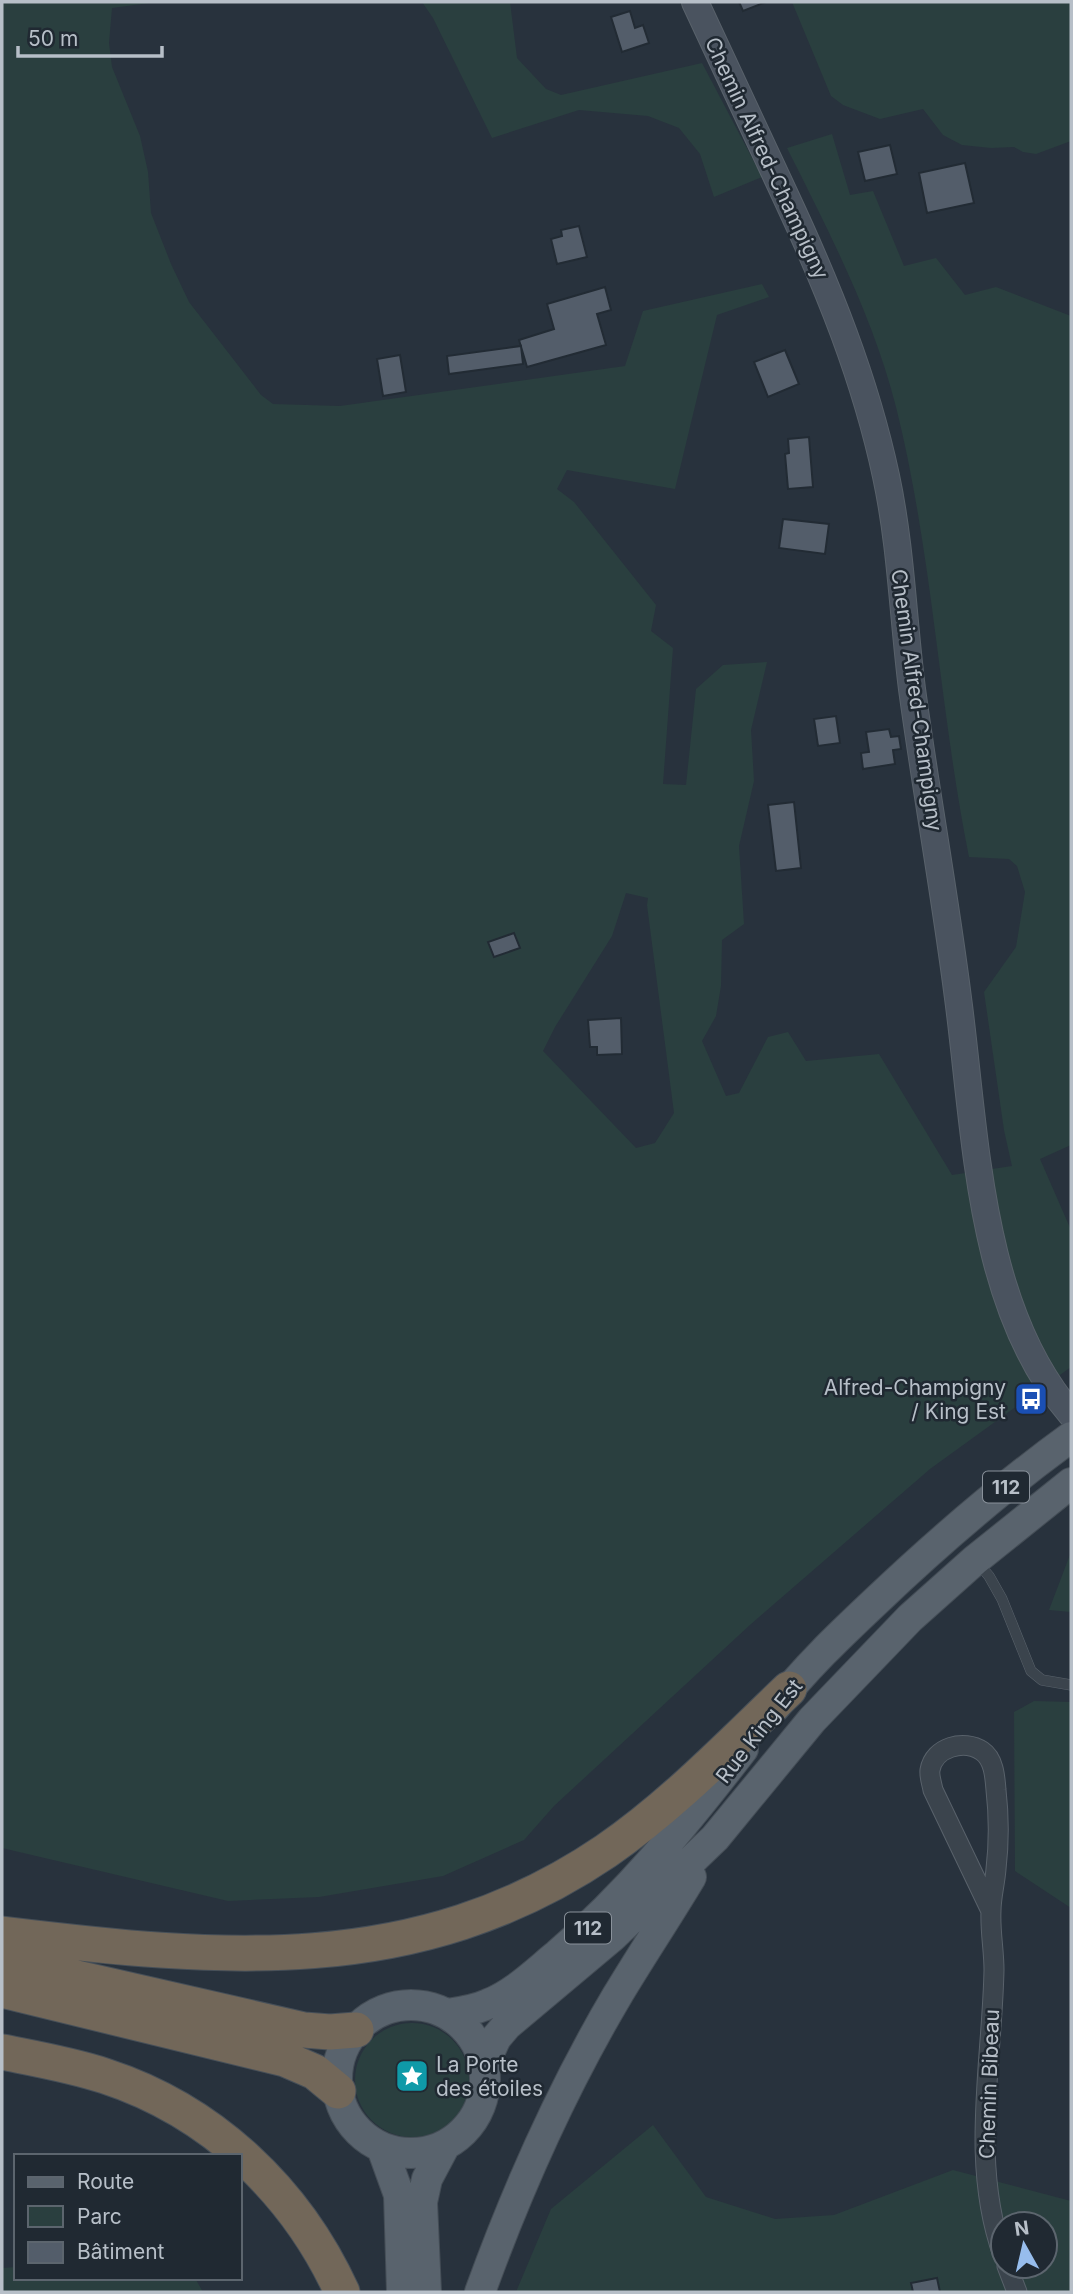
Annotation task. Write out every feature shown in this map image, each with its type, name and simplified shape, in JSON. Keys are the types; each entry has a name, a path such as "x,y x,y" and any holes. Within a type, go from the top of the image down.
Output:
{"highway":[{"path":"2,1934 154,1950 263,1954 366,1946 451,1926 531,1896 616,1844 675,1796 789,1689"},
{"path":"2,1961 295,2028 319,2032 356,2030"},
{"path":"2,1990 285,2059 310,2069 338,2091"},
{"path":"2,2052 77,2067 121,2081 164,2100 204,2125 240,2154"},
{"path":"242,2155 281,2194 316,2243 342,2292"}],"main road":[{"name":"Rue King Est","path":"447,2014 480,2007 500,1998 550,1961 593,1923 670,1842 789,1689 909,1570 989,1501 1071,1437"},
{"name":"Rue King Est","path":"484,2064 499,2034 512,2019 623,1927 715,1838 791,1744 848,1680 925,1604 1071,1483"},
{"path":"480,2292 516,2200 578,2067 617,1996 715,1838"},
{"name":"112","path":"398,2006 424,2006 447,2014 469,2032 479,2048 484,2064 485,2091 477,2114 461,2134 444,2147 415,2154 382,2148 350,2122 338,2091 337,2073 341,2055 356,2030 374,2015 398,2006"},
{"name":"112","path":"426,2292 422,2202 427,2179 444,2147"},
{"path":"382,2148 398,2195 402,2292"}],"street":[{"name":"Chemin Alfred-Champigny","path":"695,2 822,273 850,348 874,427 892,508 914,701 948,923 979,1166 990,1231 1008,1299 1023,1337 1049,1385 1071,1414"},
{"name":"Chemin Bibeau","path":"991,1911 933,1790 930,1771 934,1761 949,1747 960,1745 981,1751 993,1766 999,1820 991,1911 994,1969 986,2092 985,2157 992,2210"}],"lane":[{"path":"975,1560 989,1576 1002,1599 1031,1671 1042,1680 1071,1685"}],"green space":[{"path":"2,2 157,2 112,8 109,43 112,67 140,136 148,172 151,213 189,302 261,395 273,404 340,406 625,366 643,311 762,284 769,297 717,315 675,489 567,470 557,489 574,502 656,605 651,631 673,648 663,784 686,785 696,689 723,665 767,662 751,730 754,781 739,846 744,924 722,940 721,986 716,1016 702,1041 726,1096 739,1093 768,1037 788,1032 806,1061 879,1054 952,1175 1012,1166 1004,1130 984,992 1016,947 1025,892 1017,866 1009,859 969,857 950,745 919,519 896,407 862,307 787,148 832,134 850,195 873,191 904,266 936,258 965,295 996,287 1071,316 1071,1145 1040,1159 1071,1230 1071,1367 930,1469 751,1624 554,1806 524,1840 443,1876 319,1897 228,1901 2,1848","holes":["626,893 648,898 674,1113 655,1143 636,1148 543,1051 612,936"]},
{"path":"422,2 510,2 517,58 546,89 561,95 702,63 762,177 714,197 700,154 679,128 648,116 579,110 492,138 433,18"},
{"path":"792,2 1071,2 1071,141 1036,154 1014,147 962,145 943,135 923,109 880,119 843,105 831,96"},
{"path":"1071,1552 1071,1612 1049,1610"},
{"path":"1034,1701 1071,1702 1071,1908 1015,1871 1014,1712"},
{"path":"412,2023 434,2028 452,2040 464,2058 469,2080 464,2102 452,2120 434,2132 412,2137 390,2132 372,2120 360,2102 355,2080 360,2058 372,2040 390,2028"},
{"path":"653,2125 706,2197 775,2219 834,2215 953,2170 1071,2201 1071,2292 516,2292 551,2209"},
{"path":"14,2267 14,2280 196,2280 203,2292 2,2292 2,2268"}],"building":[{"path":"739,2 766,2 743,11"},
{"path":"630,11 635,28 643,25 649,43 622,52 611,17"},
{"path":"890,145 897,174 865,181 858,152"},
{"path":"965,163 974,203 927,213 919,173"},
{"path":"579,226 587,257 557,264 551,239 562,236 561,230"},
{"path":"605,287 611,310 597,314 606,345 527,367 519,340 554,329 547,304"},
{"path":"521,346 523,364 449,374 447,356"},
{"path":"785,350 799,384 768,397 754,362"},
{"path":"400,355 406,392 383,396 377,359"},
{"path":"809,437 813,487 788,489 785,454 789,453 788,439"},
{"path":"783,519 829,524 825,554 779,548"},
{"path":"836,716 840,743 818,746 814,719"},
{"path":"889,729 891,737 899,736 901,749 893,750 895,764 863,769 861,753 869,752 866,732"},
{"path":"794,802 801,868 776,871 768,805"},
{"path":"514,933 520,948 494,957 488,942"},
{"path":"621,1018 622,1054 597,1055 597,1047 590,1047 588,1020"},
{"path":"937,2278 940,2292 913,2292 911,2283"}],"place":[{"name":"Alfred-Champigny / King Est","path":"1031,1399"},
{"name":"La Porte des étoiles","path":"412,2076"}]}
